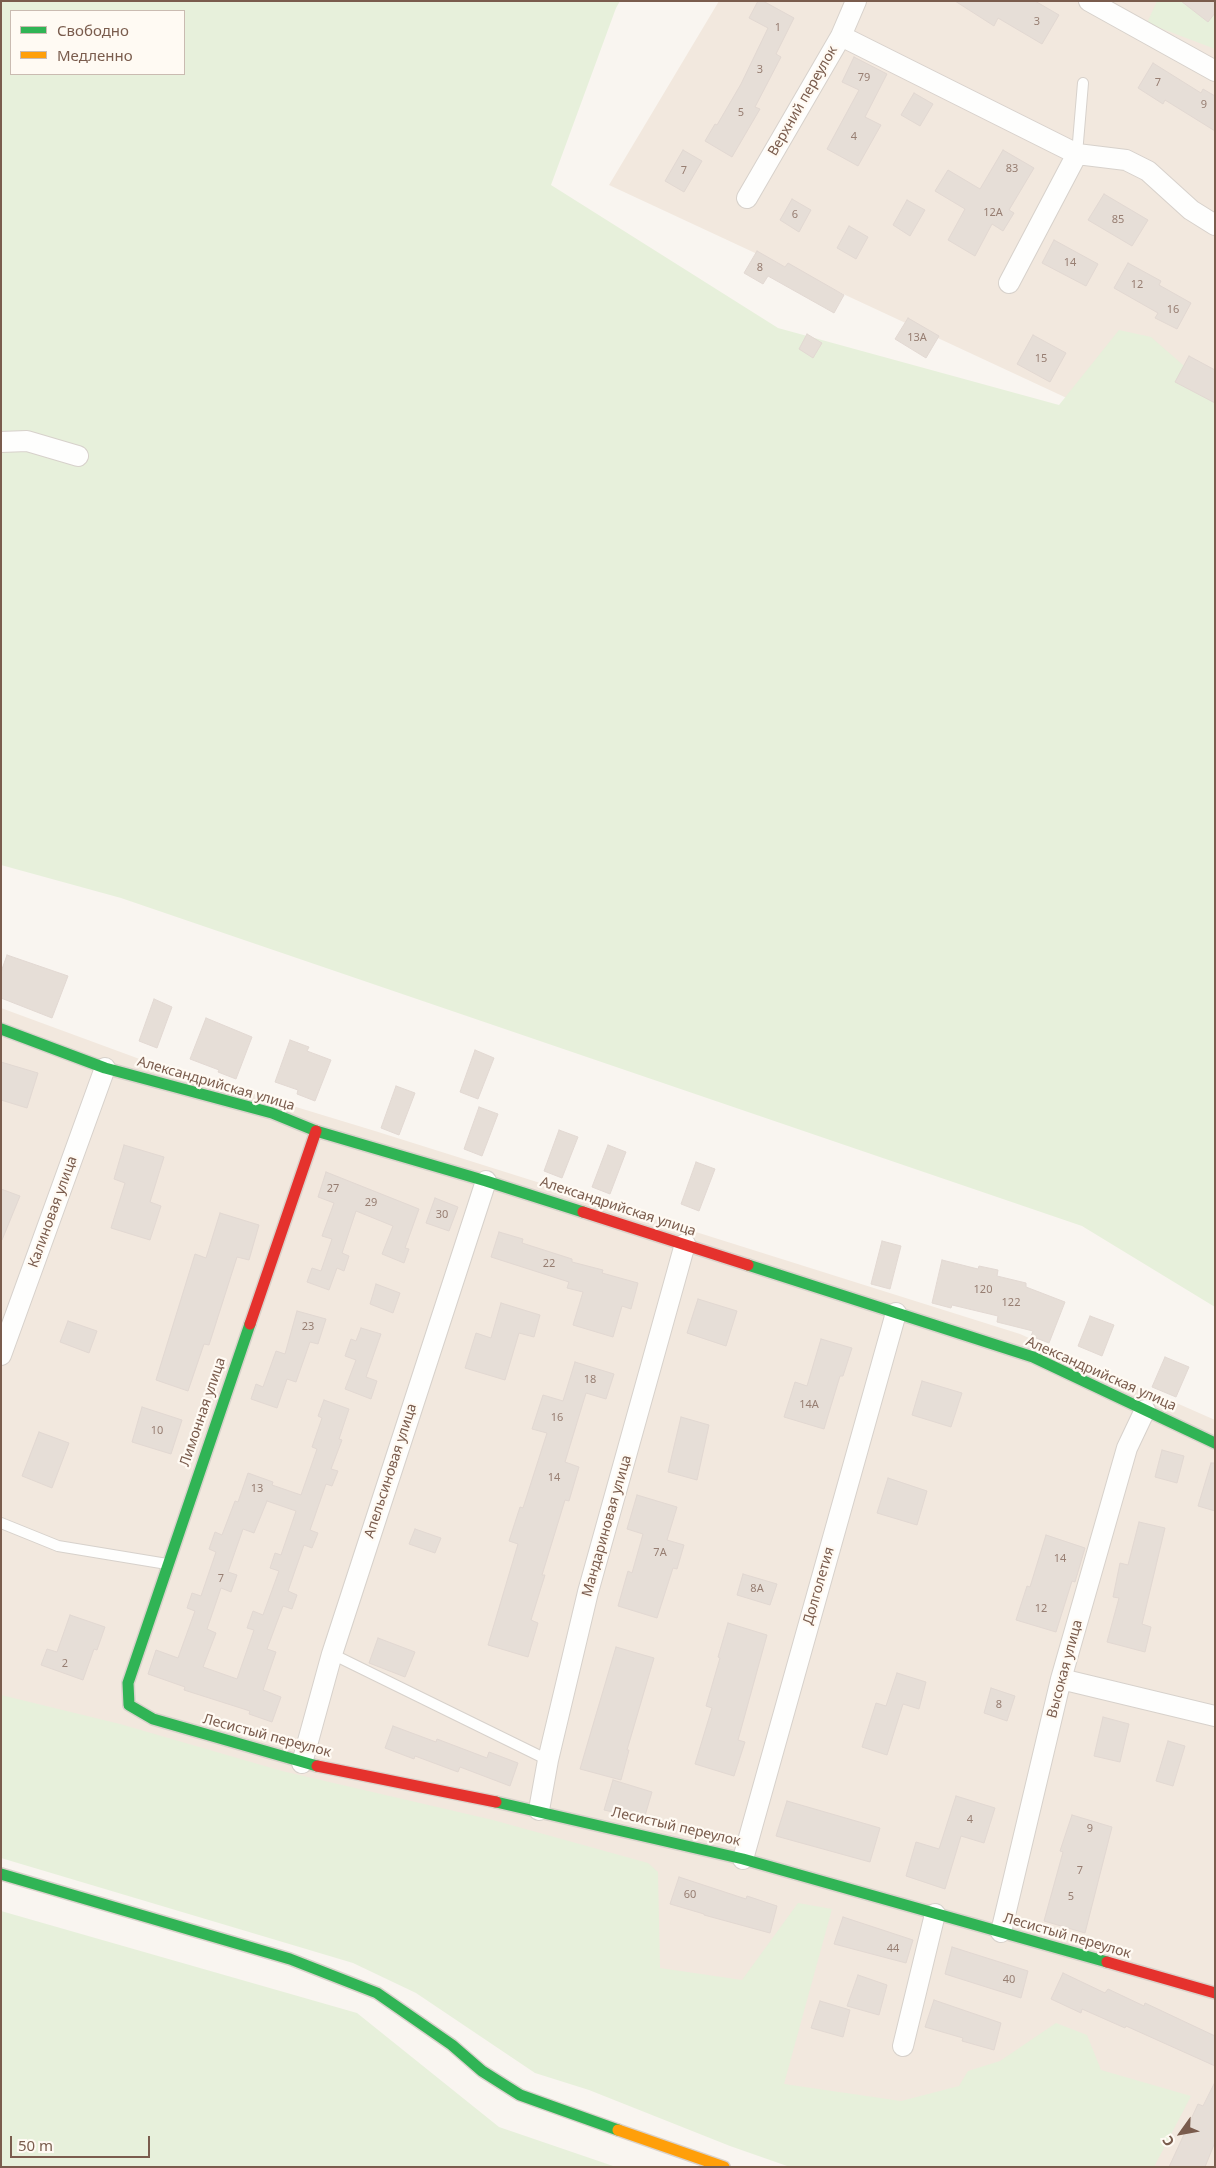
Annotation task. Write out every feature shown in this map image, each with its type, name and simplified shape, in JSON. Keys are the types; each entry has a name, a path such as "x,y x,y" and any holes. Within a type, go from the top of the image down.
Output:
{"street":[{"name":"Верхний переулок","path":"747,198 841,36 856,1"},
{"path":"1089,1 1215,71"},
{"path":"841,36 1077,154 1126,160 1148,171 1191,210 1215,225"},
{"path":"1009,283 1077,154"},
{"path":"1,442 27,441 78,456"},
{"name":"Александрийская улица","path":"1,1029 106,1068 272,1113 316,1132 486,1181 1033,1357 1215,1443"},
{"name":"Калиновая улица","path":"1,1355 106,1068"},
{"name":"Лимонная улица","path":"129,1705 128,1683 167,1564 316,1132"},
{"name":"Апельсиновая улица","path":"302,1764 332,1654 486,1181"},
{"name":"Мандариновая улица","path":"539,1810 548,1760 588,1592 685,1244"},
{"name":"Долголетия","path":"743,1858 896,1313"},
{"name":"Высокая улица","path":"1001,1932 1061,1679 1127,1448 1145,1410"},
{"path":"1061,1679 1215,1716"},
{"name":"Лесистый переулок","path":"129,1705 153,1719 302,1764 539,1810 743,1858 1215,1994"},
{"path":"1,1874 290,1959 377,1993 452,2045 482,2071 520,2096 724,2167"},
{"path":"903,2046 935,1914"}],"lane":[{"path":"1077,154 1083,83"},
{"path":"1,1523 58,1546 167,1564"},
{"path":"332,1654 548,1760"}],"shaded area":[{"path":"719,1 1215,1 1215,467 609,185"},
{"path":"1,1008 145,1061 375,1131 1020,1334 1215,1420 1215,2167 908,2167 1,1796"}],"green space":[{"path":"1,1 620,1 551,185 778,328 1059,405 1119,330 1151,337 1215,393 1215,1307 1082,1226 121,898 1,865"},
{"path":"1157,1 1215,1 1215,49 1147,23"},
{"path":"1,1695 120,1724 282,1771 493,1820 648,1863 658,1872 660,1968 742,1980 798,1903 832,1909 784,2084 901,2101 959,2086 968,2071 1000,2061 1056,2023 1087,2035 1101,2070 1191,2096 1154,2167 790,2167 730,2146 589,2090 535,2073 416,1993 353,1963 1,1858"},
{"path":"1,1911 357,2013 499,2127 616,2167 1,2167"}],"building":[{"path":"758,1 763,1 794,18 776,54 781,57 755,107 760,109 732,157 705,141 715,124 717,125 741,84 768,28 749,18"},
{"path":"955,1 1035,1 1059,15 1042,44 998,18 994,26"},
{"path":"1181,1 1215,1 1215,13 1208,22"},
{"path":"854,57 887,74 865,117 881,125 858,166 827,149 859,90 842,82"},
{"path":"1153,63 1201,93 1203,89 1215,96 1215,131 1165,100 1163,104 1138,88"},
{"path":"914,93 933,104 920,126 901,115"},
{"path":"683,150 702,161 684,192 665,181"},
{"path":"1003,150 1034,168 1009,210 1014,213 1003,231 992,224 975,256 948,240 965,209 935,191 948,170 980,189"},
{"path":"1104,194 1148,220 1132,246 1088,220"},
{"path":"792,199 811,210 799,232 780,220"},
{"path":"907,200 925,210 910,236 893,225"},
{"path":"849,226 868,237 856,259 837,248"},
{"path":"1054,240 1098,264 1086,286 1042,263"},
{"path":"757,251 785,267 788,263 844,295 834,313 768,276 763,284 744,273"},
{"path":"1128,263 1161,281 1159,285 1191,303 1177,329 1155,318 1158,313 1114,288"},
{"path":"908,318 939,336 926,358 895,339"},
{"path":"807,334 822,343 813,358 799,349"},
{"path":"1033,335 1066,353 1050,382 1017,364"},
{"path":"1189,356 1215,370 1215,403 1175,382"},
{"path":"7,955 68,976 52,1018 1,998 1,972"},
{"path":"154,999 172,1007 157,1048 139,1041"},
{"path":"206,1018 252,1037 236,1079 190,1059"},
{"path":"290,1040 309,1047 307,1051 331,1060 315,1101 297,1094 298,1090 275,1082"},
{"path":"475,1050 494,1058 478,1099 460,1092"},
{"path":"1,1062 38,1073 27,1108 1,1100"},
{"path":"396,1086 415,1093 399,1135 381,1128"},
{"path":"479,1107 498,1114 482,1156 464,1149"},
{"path":"559,1130 578,1137 562,1178 544,1171"},
{"path":"124,1145 164,1157 150,1202 161,1206 150,1240 111,1228 125,1183 114,1179"},
{"path":"608,1145 626,1152 610,1194 592,1187"},
{"path":"696,1162 715,1169 699,1211 681,1204"},
{"path":"326,1172 419,1209 405,1248 409,1249 404,1263 382,1254 393,1226 356,1211 342,1253 349,1256 344,1271 337,1268 329,1290 307,1282 312,1268 321,1271 332,1239 322,1236 334,1203 318,1197"},
{"path":"1,1189 20,1196 2,1240 1,1240"},
{"path":"435,1198 458,1207 449,1231 426,1223"},
{"path":"220,1213 259,1225 249,1260 237,1257 209,1345 204,1344 188,1391 156,1380 195,1254 206,1258"},
{"path":"499,1232 523,1239 522,1243 572,1259 572,1262 603,1270 602,1273 638,1283 631,1309 622,1306 613,1337 573,1325 583,1292 567,1288 569,1282 491,1257"},
{"path":"882,1241 901,1246 890,1289 871,1284"},
{"path":"942,1260 978,1269 979,1266 998,1270 997,1276 1026,1283 1026,1287 1065,1302 1049,1343 1031,1336 1033,1331 997,1322 998,1316 952,1305 951,1308 932,1303"},
{"path":"376,1284 400,1293 393,1313 370,1304"},
{"path":"698,1299 737,1311 726,1346 687,1333"},
{"path":"501,1303 540,1315 534,1337 519,1333 505,1380 465,1368 476,1333 491,1338"},
{"path":"297,1311 326,1319 318,1344 310,1342 296,1382 287,1379 277,1408 251,1399 256,1384 263,1387 276,1351 285,1354"},
{"path":"1090,1316 1114,1325 1102,1356 1078,1346"},
{"path":"68,1321 97,1331 89,1353 60,1342"},
{"path":"361,1328 381,1334 366,1377 377,1381 371,1399 345,1389 356,1360 345,1356 351,1339 356,1341"},
{"path":"821,1339 852,1348 843,1376 840,1376 824,1429 784,1417 795,1382 807,1386"},
{"path":"1165,1357 1189,1367 1176,1397 1152,1387"},
{"path":"575,1362 614,1374 606,1399 586,1393 565,1462 579,1467 569,1501 565,1500 542,1575 545,1575 531,1620 538,1623 528,1657 488,1645 518,1544 509,1541 520,1507 523,1508 547,1433 532,1429 543,1395 563,1401"},
{"path":"922,1381 962,1393 951,1427 912,1415"},
{"path":"324,1400 349,1409 339,1439 342,1440 331,1469 338,1471 332,1486 326,1484 310,1530 318,1533 312,1548 304,1545 288,1591 297,1595 292,1609 283,1606 267,1649 276,1652 263,1690 281,1697 272,1722 249,1714 250,1711 184,1690 185,1687 148,1674 156,1650 178,1658 195,1611 187,1608 192,1593 201,1596 216,1552 209,1549 215,1532 222,1535 235,1501 238,1502 248,1473 273,1482 272,1485 301,1495 317,1449 312,1447 322,1418 318,1416","holes":["267,1501 296,1511 281,1555 275,1553 270,1568 279,1571 263,1615 253,1611 247,1628 254,1630 237,1679 203,1667 216,1633 207,1629 221,1588 231,1592 237,1575 228,1572 243,1529 254,1533"]},
{"path":"142,1407 182,1420 171,1454 132,1442"},
{"path":"681,1417 709,1425 697,1480 668,1472"},
{"path":"39,1432 69,1443 52,1488 22,1476"},
{"path":"1162,1450 1184,1456 1177,1483 1155,1477"},
{"path":"1211,1463 1215,1463 1215,1511 1198,1506"},
{"path":"888,1478 927,1491 917,1525 877,1513"},
{"path":"637,1495 677,1507 667,1540 684,1545 677,1569 673,1568 657,1618 618,1606 628,1571 632,1573 643,1534 627,1529"},
{"path":"1139,1522 1165,1528 1142,1624 1151,1627 1145,1652 1107,1642 1119,1598 1113,1597 1120,1563 1128,1565"},
{"path":"415,1529 441,1538 435,1553 409,1544"},
{"path":"1046,1535 1085,1548 1075,1582 1072,1581 1056,1632 1016,1620 1027,1586 1030,1587"},
{"path":"743,1574 777,1584 770,1605 737,1595"},
{"path":"70,1615 105,1627 97,1650 94,1649 83,1680 41,1665 47,1649 57,1652"},
{"path":"728,1623 767,1635 738,1740 745,1742 734,1776 695,1764 712,1708 706,1706"},
{"path":"378,1638 415,1652 405,1677 369,1663"},
{"path":"616,1647 654,1658 627,1750 629,1750 621,1780 580,1769"},
{"path":"897,1673 926,1682 919,1709 903,1704 887,1755 862,1747 876,1703 886,1706"},
{"path":"991,1688 1015,1696 1007,1721 984,1713"},
{"path":"1103,1717 1129,1724 1120,1762 1094,1756"},
{"path":"393,1726 436,1742 437,1739 487,1758 489,1752 518,1763 510,1786 460,1767 458,1772 415,1756 414,1759 385,1748"},
{"path":"1168,1741 1185,1746 1173,1786 1156,1781"},
{"path":"613,1780 652,1792 644,1819 604,1810"},
{"path":"956,1796 995,1808 984,1843 961,1836 945,1889 906,1876 916,1842 939,1849"},
{"path":"787,1801 880,1828 870,1862 776,1836"},
{"path":"1072,1815 1112,1827 1085,1933 1044,1921 1063,1852 1060,1851"},
{"path":"679,1877 746,1899 747,1896 777,1906 770,1933 670,1904"},
{"path":"843,1917 913,1940 906,1963 834,1944"},
{"path":"952,1947 1028,1971 1021,1998 945,1974"},
{"path":"1063,1973 1105,1993 1108,1989 1144,2006 1145,2003 1215,2036 1215,2066 1126,2026 1125,2028 1082,2009 1081,2013 1051,1999"},
{"path":"858,1975 887,1985 879,2015 847,2006"},
{"path":"934,2000 1001,2023 994,2050 962,2041 963,2038 925,2027"},
{"path":"820,2001 850,2010 843,2037 811,2028"},
{"path":"1215,2082 1215,2142 1205,2167 1169,2167 1198,2104 1203,2106"}],"traffic: fast":[{"path":"1,1029 105,1068 272,1113 316,1131 486,1181 583,1212"},
{"path":"748,1265 1033,1357 1215,1443"},
{"path":"250,1324 128,1683 129,1705 153,1719 317,1766"},
{"path":"496,1802 743,1859 1107,1962"},
{"path":"1,1874 290,1959 377,1993 452,2045 482,2071 520,2095 618,2130"}],"traffic: slow":[{"path":"618,2130 724,2167"}],"traffic: jam":[{"path":"250,1324 316,1131"},
{"path":"583,1212 748,1265"},
{"path":"317,1766 496,1802"},
{"path":"1107,1962 1215,1993"}]}
